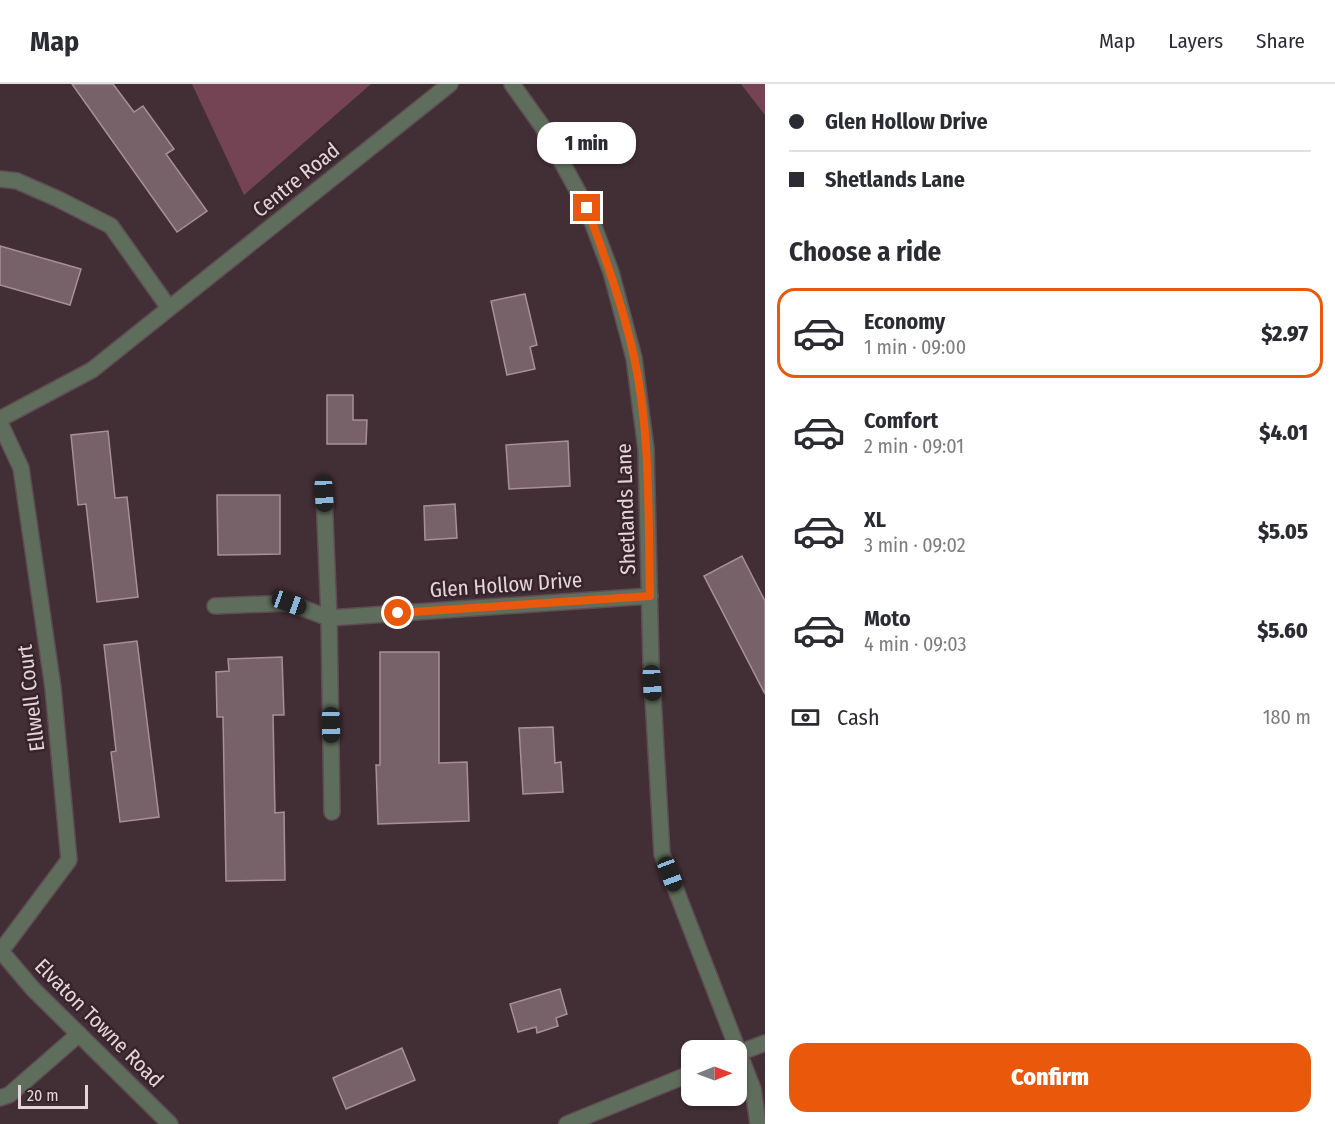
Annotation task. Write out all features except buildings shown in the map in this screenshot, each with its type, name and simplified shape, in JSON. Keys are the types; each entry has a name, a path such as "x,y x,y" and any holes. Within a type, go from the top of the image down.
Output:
{"street":[{"name":"Centre Road","path":"0,419 92,370 450,84"},
{"name":"Shetlands Lane","path":"512,84 542,126 587,208 611,272 631,348 646,449 651,662 662,854 733,1040"},
{"path":"0,179 17,182 58,199 111,226 169,308"},
{"name":"Ellwell Court","path":"0,423 21,468 53,688 69,860 0,951"},
{"path":"324,494 329,618 332,812"},
{"name":"Glen Hollow Drive","path":"329,618 650,596"},
{"path":"215,606 289,603 329,618"},
{"name":"Elvaton Towne Road","path":"0,951 33,989 170,1124"},
{"path":"0,1098 9,1095 79,1034"},
{"path":"747,1050 765,1043"},
{"name":"Shetlands Lane","path":"747,1075 753,1089 758,1124"},
{"path":"567,1124 681,1077"}],"shaded area":[{"path":"192,84 371,84 244,195"},
{"path":"741,84 765,84 765,115"}],"route":[{"path":"398,613 650,596 646,449 634,358 611,272 587,208"}]}
